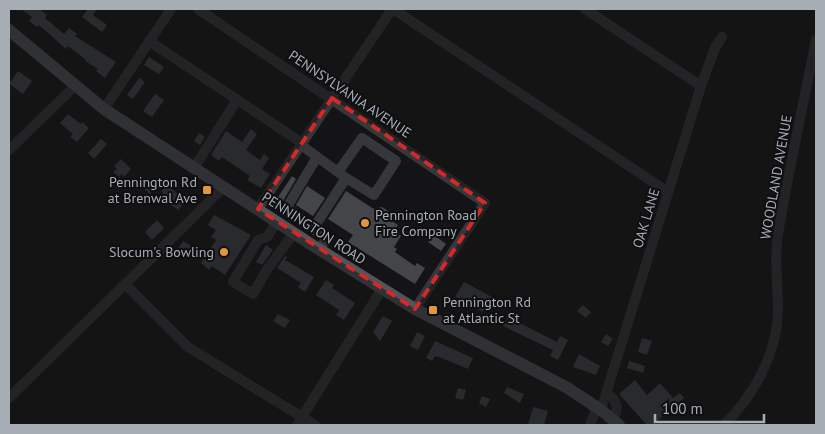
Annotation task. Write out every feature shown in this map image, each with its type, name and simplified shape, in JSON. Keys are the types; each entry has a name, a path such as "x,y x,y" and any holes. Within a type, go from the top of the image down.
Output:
{"main road":[{"name":"PENNINGTON ROAD","path":"9,30 104,109 319,250 415,309 566,387 599,408 616,423"}],"street":[{"path":"104,109 171,9"},
{"name":"PENNSYLVANIA AVENUE","path":"198,9 405,147 485,203 415,309"},
{"path":"258,209 393,9 668,192"},
{"path":"585,9 701,86"},
{"name":"OAK LANE","path":"590,425 606,393 701,86 714,48 722,37"},
{"name":"WOODLAND AVENUE","path":"724,425 750,396 759,380 772,347 778,313 777,236 816,40"},
{"path":"149,41 301,144 342,175 374,195 405,147"},
{"path":"9,150 75,86"},
{"path":"194,168 237,100"},
{"path":"319,250 327,238 313,229 362,138 396,161"},
{"path":"306,223 288,210 288,204 317,157"},
{"path":"9,398 224,187"},
{"path":"285,227 258,240 233,282 253,294 293,214"},
{"path":"125,284 180,340 300,421 315,425"},
{"path":"300,421 382,289"},
{"path":"606,393 613,396 616,401 618,412 616,423"}],"highlighted area":[{"path":"332,98 485,203 415,309 258,209"}],"building":[{"path":"21,9 39,9 47,15 45,18 64,34 69,28 77,34 75,36 116,62 105,78 96,71 98,69 85,61 68,46 66,49 39,25 37,27 29,21 32,17"},
{"path":"88,9 97,9 93,15 107,25 102,32 82,17"},
{"path":"149,57 164,67 159,74 144,65"},
{"path":"18,71 32,81 23,94 9,84"},
{"path":"139,78 145,82 133,99 127,95"},
{"path":"155,94 164,100 152,117 143,111"},
{"path":"68,114 89,128 77,142 70,137 73,134 60,123"},
{"path":"251,129 257,134 246,150 260,160 264,154 269,158 262,169 270,174 261,188 247,180 250,176 222,157 219,161 211,155 226,131 242,142"},
{"path":"199,133 205,137 200,145 194,141"},
{"path":"101,139 107,144 94,159 88,153"},
{"path":"121,159 131,169 124,177 122,174 119,177 113,172 117,169 114,166"},
{"path":"292,176 296,179 283,201 278,197"},
{"path":"153,178 159,184 150,194 141,186 148,179 150,182"},
{"path":"167,186 186,199 179,210 170,205 172,202 161,191"},
{"path":"307,186 325,198 313,216 296,205"},
{"name":"Pennington Road Fire Company","path":"346,191 374,209 382,207 396,216 392,221 398,225 394,231 401,236 394,247 397,249 395,252 415,266 417,263 425,268 415,284 348,242 353,235 328,219"},
{"name":"Slocum's Bowling","path":"214,215 251,235 225,275 212,266 209,270 201,263 216,240 211,237 216,230 208,225"},
{"path":"157,220 164,228 152,240 145,232"},
{"path":"434,235 446,244 441,251 428,242"},
{"path":"183,241 196,249 190,258 178,249"},
{"path":"266,245 273,250 262,265 256,262"},
{"path":"285,256 287,257 285,260 314,277 305,292 298,287 301,283 277,268"},
{"path":"326,280 334,285 332,288 355,303 344,320 336,315 339,310 316,295"},
{"path":"464,282 492,297 483,312 455,297"},
{"path":"583,305 591,312 586,318 577,311"},
{"path":"278,314 290,320 285,328 273,321"},
{"path":"383,316 392,321 380,341 373,332"},
{"path":"508,317 557,342 560,336 568,340 558,360 550,356 553,350 503,326"},
{"path":"417,332 425,336 418,350 410,346"},
{"path":"606,334 613,339 608,346 601,342"},
{"path":"642,338 652,341 647,355 638,352"},
{"path":"435,341 473,358 468,369 439,357 435,356 432,361 426,358"},
{"path":"579,354 600,366 596,375 573,367"},
{"path":"629,361 645,366 643,373 627,368"},
{"path":"635,380 647,395 660,383 673,398 680,393 684,398 653,425 647,425 619,394"},
{"path":"507,387 524,394 520,403 504,393"},
{"path":"458,388 466,390 463,400 455,398"},
{"path":"482,396 490,399 486,407 479,403"},
{"path":"533,407 548,411 544,425 528,425"}],"place":[{"name":"Pennington Rd at Brenwal Ave","path":"207,190"},
{"name":"Pennington Road Fire Company","path":"365,223"},
{"name":"Slocum's Bowling","path":"224,252"},
{"name":"Pennington Rd at Atlantic St","path":"433,310"}]}
